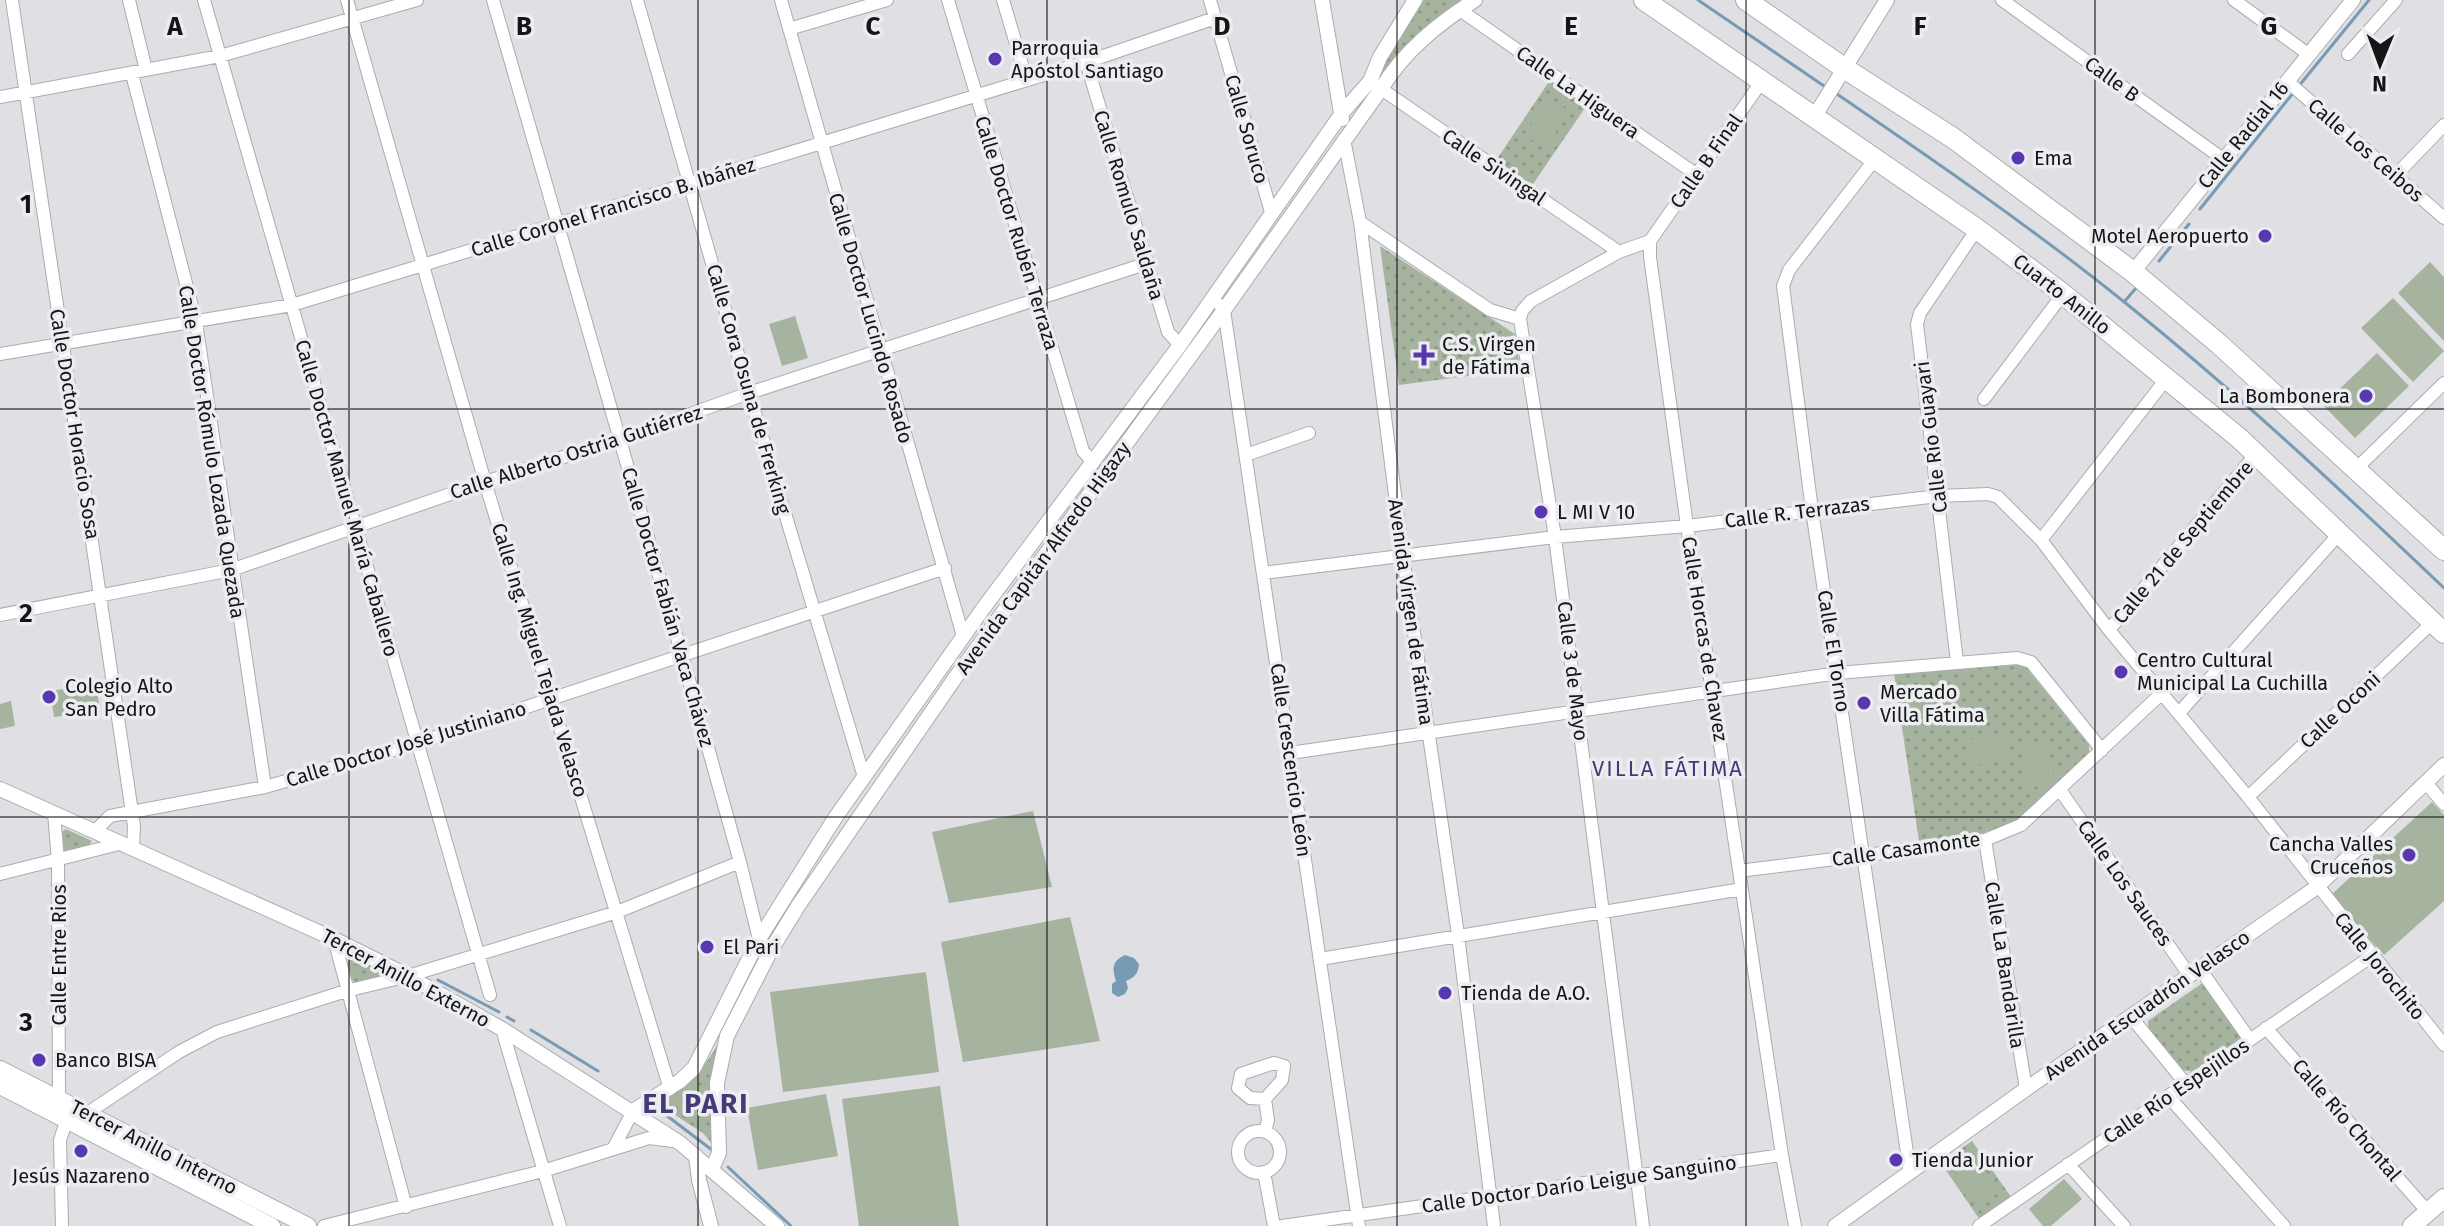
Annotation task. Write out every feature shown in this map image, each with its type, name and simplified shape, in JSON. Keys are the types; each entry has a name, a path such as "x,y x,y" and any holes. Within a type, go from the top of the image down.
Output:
{"highway":[{"name":"Cuarto Anillo","path":"1644,0 1977,229 2063,294 2256,454 2438,627"},
{"path":"1746,0 1840,76 1953,138 2133,272 2219,344 2444,550"}],"main road":[{"name":"Tercer Anillo Interno","path":"0,1069 308,1226"},
{"name":"Tercer Anillo Interno","path":"0,1086 194,1185 256,1221 272,1226"},
{"path":"144,1159 169,1165 176,1158"},
{"path":"194,1185 201,1178 228,1185"},
{"path":"2412,1226 2444,1198"}],"street":[{"name":"Calle Doctor Horacio Sosa","path":"12,0 132,813 128,846"},
{"path":"129,0 146,70"},
{"name":"Calle Doctor Manuel María Caballero","path":"204,0 490,995"},
{"name":"Calle Ing. Miguel Tejada Velasco","path":"347,0 485,482 670,1089"},
{"path":"0,97 220,56 417,0"},
{"name":"Calle Doctor Fabián Vaca Chávez","path":"493,0 682,655 759,939"},
{"name":"Calle Cora Osuna de Frerking","path":"637,0 749,393 864,777"},
{"name":"Calle Doctor Lucindo Rosado","path":"781,0 963,636"},
{"path":"789,29 887,0"},
{"name":"Calle Doctor Rubén Terraza","path":"948,0 1083,451 1093,462"},
{"path":"1003,0 1026,78"},
{"name":"Calle Soruco","path":"1210,0 1271,212"},
{"name":"Avenida Virgen de Fátima","path":"1322,0 1360,222 1403,557 1458,935 1494,1226"},
{"name":"Avenida Capitán Alfredo Higazy","path":"712,1169 719,1153 717,1083 727,1036 798,906 955,678 1224,310 1344,139 1376,85 1380,57 1415,0"},
{"name":"Avenida Capitán Alfredo Higazy","path":"633,1111 670,1089 694,1068 784,896 864,777 982,610 1180,345 1342,113 1376,85 1433,29 1475,0"},
{"path":"1814,117 1887,0"},
{"name":"Calle B","path":"2002,0 2223,159"},
{"path":"2234,0 2308,54"},
{"name":"Calle Radial 16","path":"2133,272 2353,0"},
{"path":"2348,54 2396,0"},
{"name":"Calle La Higuera","path":"1460,10 1697,175"},
{"name":"Calle Coronel Francisco B. Ibáñez","path":"0,354 292,305 1086,62 1215,18"},
{"name":"Calle Romulo Saldaña","path":"1086,62 1145,264 1168,332 1180,345"},
{"name":"Calle Doctor Rómulo Lozada Quezada","path":"132,74 196,322 265,787"},
{"name":"Calle B Final","path":"1650,241 1762,81"},
{"name":"Calle Los Ceibos","path":"2287,81 2444,218"},
{"name":"Calle Sivingal","path":"1376,85 1619,252"},
{"path":"2396,175 2444,125"},
{"name":"Calle El Torno","path":"1875,159 1789,270 1783,286 1812,510 1910,1173"},
{"path":"1360,222 1490,310 1520,319 1522,311 1531,301 1619,252 1650,241"},
{"name":"Calle Río Guayari","path":"1957,662 1918,318 1977,229"},
{"name":"Calle Horcas de Chavez","path":"1650,241 1687,526 1795,1226"},
{"name":"Calle Alberto Ostria Gutiérrez","path":"0,615 231,570 749,393 1145,264"},
{"path":"1984,399 2063,294"},
{"name":"Calle Crescencio León","path":"1214,297 1224,310 1358,1221"},
{"name":"Calle 3 de Mayo","path":"1520,319 1579,712 1643,1226"},
{"path":"2041,540 2167,378"},
{"path":"2357,468 2444,383"},
{"path":"1246,455 1309,433"},
{"name":"Calle 21 de Septiembre","path":"2109,630 2256,454"},
{"name":"Calle R. Terrazas","path":"1263,573 1555,537 1687,526 1938,496 1988,494 1998,497"},
{"name":"Calle Jorochito","path":"1998,497 2041,540 2109,630 2248,797 2444,1045"},
{"path":"2179,713 2339,534"},
{"name":"Calle Doctor José Justiniano","path":"95,831 110,816 265,787 418,743 945,568"},
{"path":"982,610 997,622"},
{"name":"Calle Oconi","path":"2248,797 2438,627"},
{"path":"1290,753 1838,673 2017,658 2031,662 2102,750"},
{"name":"Calle Casamonte","path":"1739,871 1985,840 2021,825 2162,693"},
{"name":"Avenida Escuadrón Velasco","path":"1835,1226 2317,887 2444,765"},
{"path":"2426,783 2444,804"},
{"name":"Tercer Anillo Externo","path":"0,789 334,939 408,976 502,1029 633,1111 680,1143 777,1226"},
{"name":"Calle Los Sauces","path":"2060,790 2195,972 2250,1040"},
{"name":"Calle Entre Rios","path":"54,813 58,861 59,1097"},
{"name":"Calle La Bandarilla","path":"1985,840 2026,1089"},
{"path":"0,874 128,846"},
{"path":"89,1112 179,1052 217,1032 617,912 740,862"},
{"path":"1320,959 1742,889"},
{"path":"334,939 406,1207"},
{"name":"Calle Río Espejillos","path":"1979,1226 2372,956"},
{"path":"2132,1018 2186,1084"},
{"name":"Calle Río Chontal","path":"2266,1028 2428,1212"},
{"path":"502,1029 560,1226"},
{"path":"2168,1096 2284,1226"},
{"path":"1265,1099 1268,1120 1265,1132"},
{"path":"613,1149 633,1111"},
{"path":"62,1226 60,1140 67,1119"},
{"path":"1265,1132 1276,1140 1280,1152 1275,1164 1264,1172 1244,1167 1238,1147 1245,1135 1265,1132"},
{"path":"324,1226 543,1171 649,1138 680,1143"},
{"name":"Calle Doctor Darío Leigue Sanguino","path":"1285,1226 1358,1221 1490,1196 1782,1155"},
{"path":"696,1156 711,1226"},
{"path":"2068,1164 2124,1226"},
{"path":"1264,1172 1274,1226"},
{"path":"375,1226 384,1213"}],"green space":[{"path":"1424,0 1461,0 1438,17 1379,76 1370,81"},
{"path":"1550,80 1587,105 1531,187 1495,162"},
{"path":"1550,98 1570,112 1544,149 1524,134"},
{"path":"1380,246 1515,334 1520,369 1399,385"},
{"path":"2430,262 2444,277 2444,341 2398,293"},
{"path":"2393,298 2444,351 2413,382 2361,328"},
{"path":"795,316 808,358 782,366 769,324"},
{"name":"La Bombonera","path":"2377,353 2409,386 2355,438 2323,405"},
{"path":"2018,662 2025,666 2089,745 2089,754 2014,823 1973,836 1919,841 1894,674"},
{"path":"96,684 100,711 54,717 50,691"},
{"path":"11,701 15,726 0,729 0,704"},
{"path":"2008,734 2012,760 1971,766 1967,740"},
{"path":"2048,740 2055,784 2028,788 2021,744"},
{"name":"Cancha Valles Cruceños","path":"2432,802 2444,815 2444,901 2384,955 2330,896"},
{"path":"1033,811 1052,887 949,903 932,832"},
{"path":"66,829 92,841 87,848 65,854 60,851 60,833"},
{"path":"1070,917 1100,1041 963,1062 941,942"},
{"path":"358,956 386,970 378,978 359,984 352,980 348,969 349,960"},
{"path":"926,972 939,1072 783,1092 770,992"},
{"path":"2204,982 2245,1038 2193,1072 2183,1070 2161,1048 2152,1035 2148,1021"},
{"path":"716,1047 719,1048 713,1145 703,1133 658,1104 685,1087"},
{"path":"940,1086 959,1226 859,1226 842,1099"},
{"path":"826,1094 838,1156 758,1170 747,1108"},
{"path":"1972,1141 2011,1197 1980,1220 1941,1163"},
{"path":"1974,1155 2000,1192 1979,1206 1953,1169"},
{"path":"2064,1179 2082,1199 2051,1226 2043,1226 2029,1209"}],"water":[{"path":"1125,955 1134,958 1139,967 1136,975 1126,981 1128,988 1125,994 1118,997 1112,993 1112,984 1116,981 1114,965"}],"waterway":[{"path":"1698,0 1827,88"},
{"path":"2298,87 2369,0"},
{"path":"1834,92 2017,220 2123,301 2286,441 2444,588"},
{"path":"2200,209 2294,92"},
{"path":"2159,261 2189,224"},
{"path":"2124,302 2137,287"},
{"path":"438,980 499,1012"},
{"path":"507,1017 514,1021"},
{"path":"531,1030 598,1071"},
{"path":"658,1109 712,1150"},
{"path":"728,1167 791,1226"}],"place":[{"name":"Parroquia Apóstol Santiago","path":"995,59"},
{"name":"Ema","path":"2018,158"},
{"name":"Motel Aeropuerto","path":"2265,236"},
{"name":"C.S. Virgen de Fátima","path":"1424,355"},
{"name":"La Bombonera","path":"2366,396"},
{"name":"L MI V 10","path":"1541,512"},
{"name":"Centro Cultural Municipal La Cuchilla","path":"2121,672"},
{"name":"Colegio Alto San Pedro","path":"49,697"},
{"name":"Mercado Villa Fátima","path":"1864,703"},
{"name":"Cancha Valles Cruceños","path":"2409,855"},
{"name":"El Pari","path":"707,947"},
{"name":"Tienda de A.O.","path":"1445,993"},
{"name":"Banco BISA","path":"39,1060"},
{"name":"Jesús Nazareno","path":"81,1151"},
{"name":"Tienda Junior","path":"1896,1160"}],"district":[{"name":"VILLA FÁTIMA","path":"1668,768"},
{"name":"EL PARI","path":"696,1103"}]}
